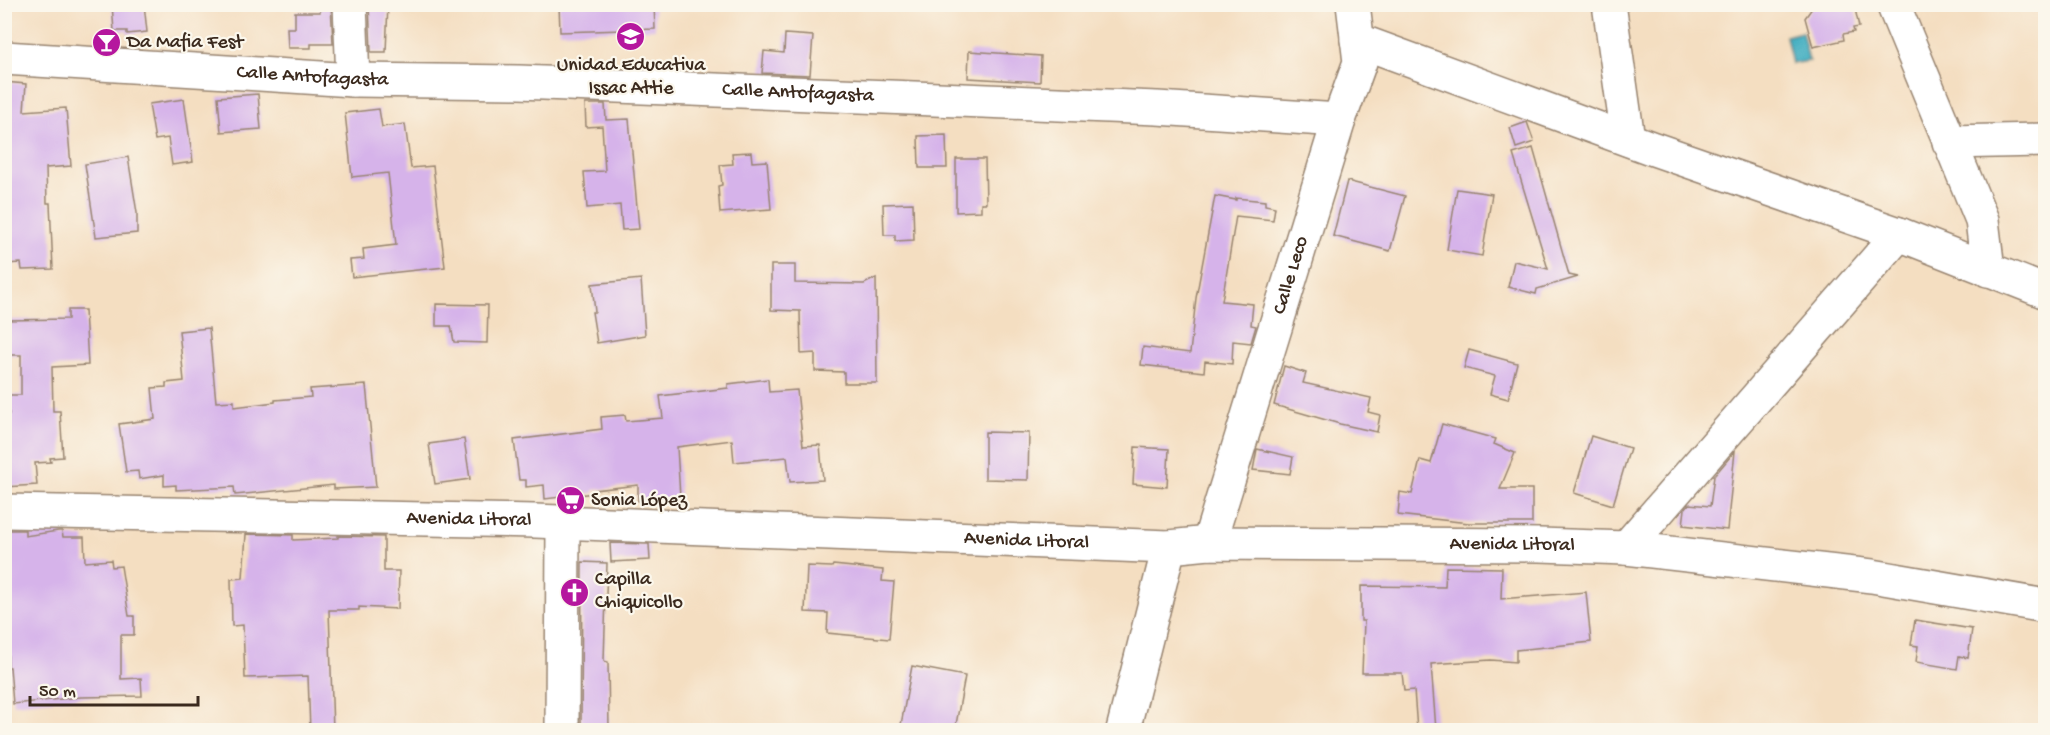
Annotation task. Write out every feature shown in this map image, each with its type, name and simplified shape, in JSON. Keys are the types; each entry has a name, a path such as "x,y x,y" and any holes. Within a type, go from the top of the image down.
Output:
{"street":[{"path":"350,4 353,80"},
{"name":"Calle Leco","path":"1209,543 1339,120 1360,62 1353,4"},
{"path":"1610,4 1628,139"},
{"path":"1893,4 1982,220 1988,270"},
{"path":"1357,40 1628,139 1899,234 2046,292"},
{"name":"Calle Antofagasta","path":"4,58 353,80 519,82 1157,108 1339,120"},
{"path":"1949,142 2046,140"},
{"path":"1626,548 1899,234"},
{"name":"Avenida Litoral","path":"4,512 562,523 1170,547 1209,543 1528,545 1626,548 1872,576 2046,606"},
{"path":"562,523 562,730"},
{"path":"1123,730 1170,547"}],"water":[{"path":"1802,32 1809,61 1792,64 1786,36"}],"building":[{"path":"112,4 144,4 147,32 127,34 127,31 114,31"},
{"path":"320,4 331,4 333,44 311,44 311,48 288,48 287,28 295,28 295,12 320,12"},
{"path":"369,4 388,4 386,52 371,52"},
{"path":"559,4 654,4 655,29 560,32"},
{"path":"1815,4 1854,4 1859,27 1853,28 1854,32 1843,34 1844,40 1813,47 1805,18"},
{"path":"785,34 813,36 810,75 762,73 764,51 784,53"},
{"path":"969,51 1041,56 1040,82 968,78"},
{"path":"4,82 26,84 24,111 66,108 71,166 46,168 53,269 22,270 21,263 4,264"},
{"path":"258,94 261,129 221,132 218,97"},
{"path":"184,99 193,162 172,165 168,138 155,140 149,104"},
{"path":"585,104 605,104 606,120 629,119 639,229 622,230 620,205 587,208 584,172 605,171 602,126 586,127"},
{"path":"379,109 382,127 405,124 411,168 433,166 445,267 352,277 350,260 364,259 363,249 396,245 388,173 352,177 345,113"},
{"path":"1527,122 1534,142 1516,148 1510,128"},
{"path":"946,135 947,168 919,168 918,136"},
{"path":"1533,148 1569,275 1578,277 1537,289 1536,294 1508,287 1514,261 1548,269 1513,154"},
{"path":"751,152 752,162 767,161 771,209 720,213 718,186 722,185 720,165 733,164 732,153"},
{"path":"128,157 137,213 137,233 96,237 85,164"},
{"path":"956,159 985,159 986,203 981,203 981,211 956,212"},
{"path":"1347,181 1405,196 1390,251 1333,236"},
{"path":"1457,189 1492,194 1482,256 1447,250"},
{"path":"1215,196 1236,200 1236,198 1265,201 1265,205 1275,207 1273,220 1236,216 1222,301 1253,304 1251,325 1256,326 1251,343 1233,341 1232,364 1205,361 1204,372 1141,365 1143,347 1190,353 1196,298"},
{"path":"913,203 914,240 895,241 895,235 884,235 883,204"},
{"path":"771,265 795,265 795,283 864,284 876,278 877,383 844,383 844,372 815,371 815,353 801,354 800,311 771,310"},
{"path":"641,279 645,335 597,343 592,312 595,312 592,284"},
{"path":"436,304 488,305 487,343 454,342 451,326 436,326"},
{"path":"68,310 85,310 88,365 52,367 53,411 60,411 63,457 50,458 51,462 35,463 37,485 4,487 4,414 9,414 9,395 21,395 21,355 6,355 6,320 68,319"},
{"path":"209,328 216,402 234,401 234,407 311,397 310,389 366,385 376,487 334,489 334,485 235,495 234,487 176,490 176,485 164,486 164,475 139,479 138,471 126,472 119,424 155,419 152,388 166,387 166,383 184,381 179,331"},
{"path":"1469,350 1517,363 1508,399 1490,394 1495,376 1464,368"},
{"path":"1284,366 1306,373 1303,383 1371,398 1368,412 1380,415 1377,432 1274,405"},
{"path":"768,379 769,392 797,390 803,446 820,445 823,480 790,482 787,457 734,462 732,440 677,447 680,497 638,501 638,485 545,499 544,485 526,487 526,480 519,480 514,440 602,429 601,417 625,415 626,421 663,418 660,396 728,388 728,384"},
{"path":"1442,424 1496,439 1494,444 1515,453 1500,489 1532,489 1532,523 1469,523 1398,515 1400,492 1412,494 1420,460 1431,463"},
{"path":"985,432 1029,433 1028,480 985,479"},
{"path":"1591,436 1630,448 1613,505 1574,493"},
{"path":"464,439 470,479 435,484 429,444"},
{"path":"1135,447 1169,449 1167,487 1133,484"},
{"path":"1257,449 1293,457 1290,474 1253,470"},
{"path":"1735,451 1727,530 1683,525 1685,509 1689,504 1710,506 1714,476"},
{"path":"4,530 25,530 25,536 62,531 63,537 84,537 85,562 111,560 112,567 121,566 129,616 134,616 134,635 121,635 121,679 141,678 142,696 81,697 13,704 10,667 8,667"},
{"path":"246,534 293,535 293,540 338,538 338,536 384,537 384,571 399,571 398,609 359,607 359,610 329,610 333,730 310,730 308,676 245,678 243,625 232,626 231,579 243,578"},
{"path":"610,543 649,544 650,560 611,562"},
{"path":"582,562 607,563 604,661 608,662 609,730 581,730"},
{"path":"833,565 883,570 882,581 894,582 889,639 827,633 828,613 805,612 807,566 832,567"},
{"path":"1446,567 1502,568 1501,599 1586,592 1591,642 1516,650 1516,662 1491,660 1431,664 1436,730 1417,730 1414,690 1404,691 1402,673 1362,673 1364,621 1361,621 1361,586 1445,587"},
{"path":"1915,620 1972,629 1968,658 1959,656 1957,669 1916,662 1918,646 1911,645"},
{"path":"912,666 965,676 955,730 900,730"}],"place":[{"name":"Unidad Educativa Issac Attie","path":"631,36"},
{"name":"Da Mafia Fest","path":"106,43"},
{"name":"Sonia López","path":"570,501"},
{"name":"Capilla Chiquicollo","path":"574,592"}]}
